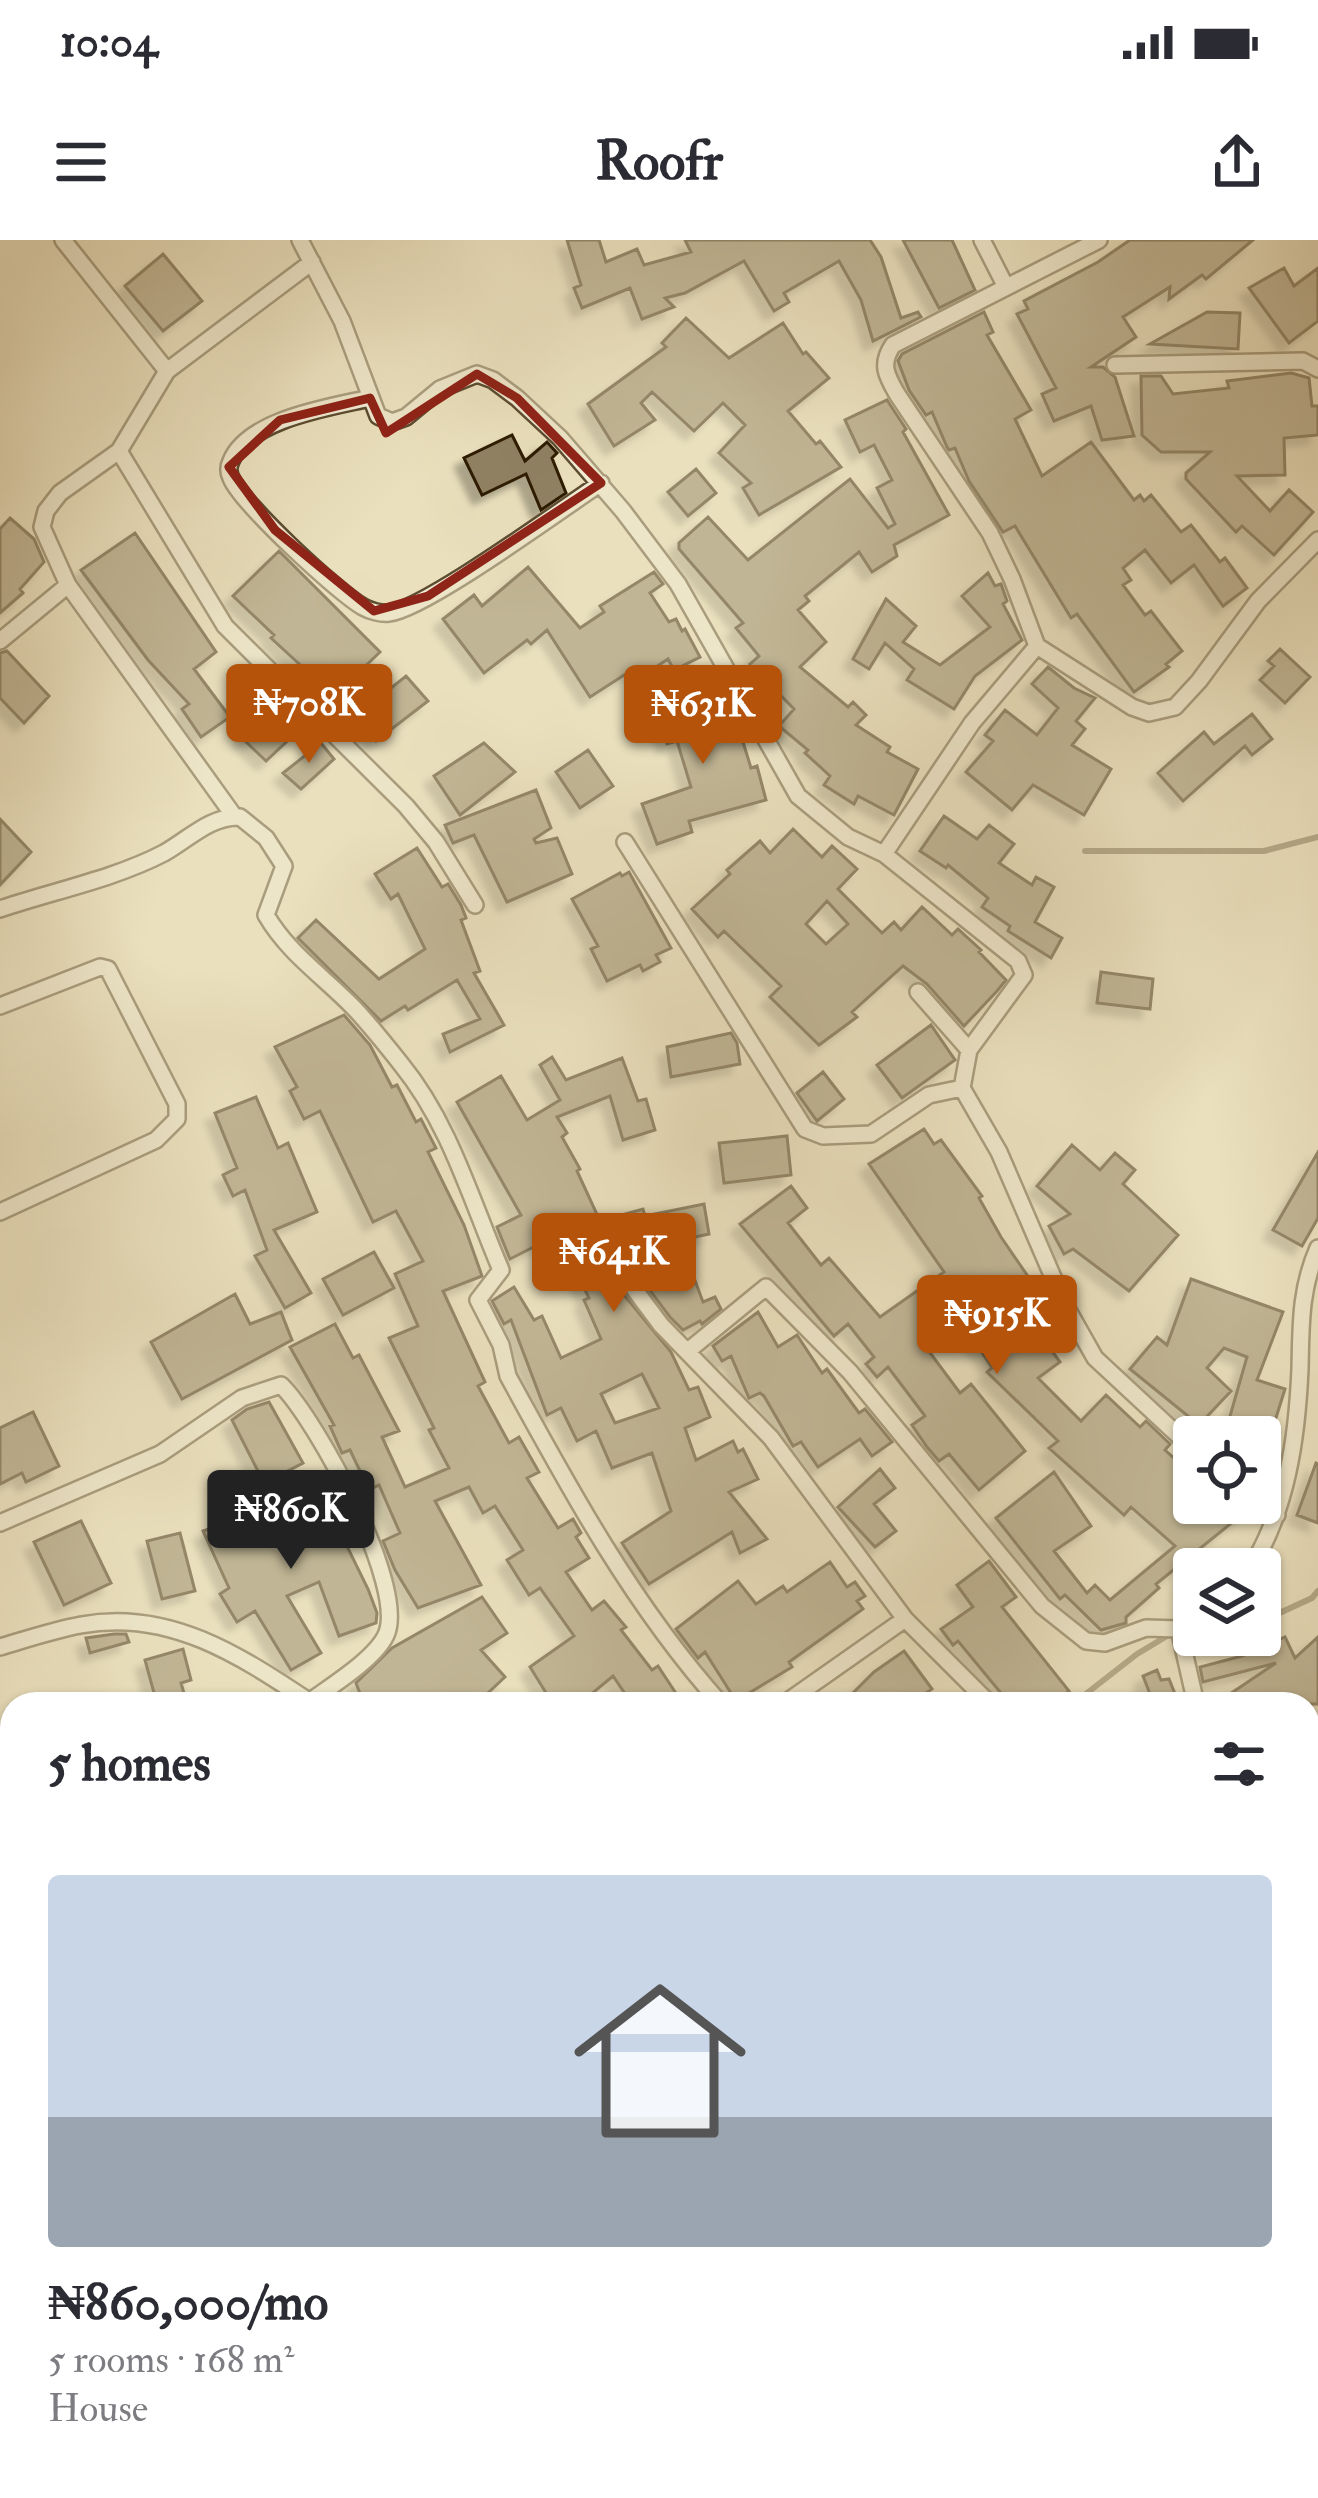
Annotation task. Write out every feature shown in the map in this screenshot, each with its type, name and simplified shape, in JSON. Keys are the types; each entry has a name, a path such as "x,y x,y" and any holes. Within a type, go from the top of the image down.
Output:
{"street":[{"path":"63,240 167,370"},
{"path":"300,240 342,321 378,416 392,422 406,417 440,389 477,374 493,380 560,438 601,483 678,584 798,796 848,837 884,854 1018,961 1024,975 969,1050 962,1088 999,1152 1065,1306 1094,1358 1173,1431"},
{"path":"982,240 1006,287"},
{"path":"1100,240 893,346 885,357 885,374 990,533 1037,646 1132,707 1149,713 1175,707 1258,601 1318,540"},
{"path":"233,816 68,585 42,527 43,518 60,493 119,452 167,370 312,262"},
{"path":"1115,364 1303,361 1318,369"},
{"path":"370,398 280,420 238,449 229,467 231,481 275,530 350,597 374,611 395,612 428,596 601,483"},
{"path":"119,452 225,626 406,806 436,842 475,904"},
{"path":"0,641 68,585"},
{"path":"884,854 972,723 1037,646"},
{"path":"0,909 163,854 218,819 233,816 248,821 283,860 266,915 274,930 355,1008 405,1067 446,1136 501,1270 478,1300 501,1345 508,1376 618,1567 711,1692"},
{"path":"625,842 805,1130 839,1138 871,1134 929,1095 962,1088"},
{"path":"0,1006 100,967 108,969 177,1104 177,1119 156,1140 0,1212"},
{"path":"918,992 969,1050"},
{"path":"612,1245 629,1282 661,1325 771,1438 905,1619 978,1692"},
{"path":"1281,1495 1294,1432 1300,1311 1318,1248"},
{"path":"689,1350 766,1287 850,1372 1042,1606 1086,1641 1105,1643 1147,1628 1173,1629"},
{"path":"0,1523 160,1454 242,1398 281,1385 356,1508 380,1561 390,1603 386,1635 325,1692"},
{"path":"801,1692 905,1619"},
{"path":"0,1647 82,1625 162,1624 234,1654 294,1692"},
{"path":"1185,1656 1193,1692"}],"highlighted area":[{"path":"477,374 517,398 601,483 428,596 374,611 275,530 229,467 280,420 370,398 386,433"}],"building":[{"path":"567,240 599,240 606,262 637,249 644,265 691,252 685,240 870,240 881,257 901,318 918,312 921,317 873,341 861,300 839,261 784,293 789,302 774,311 744,261 685,293 665,298 674,307 642,319 630,288 582,308 574,288 581,285"},
{"path":"903,240 952,240 975,290 939,308"},
{"path":"1130,240 1253,240 1206,279 1202,275 1169,299 1170,287 1123,317 1136,337 1091,367 1103,367 1115,377 1134,436 1102,440 1091,406 1054,421 1042,394 1056,388 1017,314 1028,309 1024,301"},
{"path":"163,254 202,301 163,331 125,286"},
{"path":"1284,268 1294,286 1318,268 1318,321 1289,343 1249,288"},
{"path":"984,312 993,332 987,335 1031,410 1015,419 1042,476 1091,442 1134,500 1140,495 1144,501 1151,495 1181,532 1191,525 1247,588 1223,606 1194,565 1171,583 1145,550 1123,568 1131,580 1123,585 1182,651 1166,664 1169,667 1134,692 1077,614 1071,618 1015,526 1003,532 969,481 955,448 947,447 932,412 926,415 909,390 898,361 902,354"},
{"path":"1207,312 1240,313 1238,349 1150,344"},
{"path":"686,318 729,358 783,323 803,354 829,378 788,411 841,467 759,515 743,488 751,483 719,453 745,425 723,403 694,431 652,392 641,403 655,420 614,446 588,404 666,347 662,343"},
{"path":"1291,373 1309,378 1312,406 1318,406 1318,435 1284,438 1285,475 1237,476 1270,511 1289,490 1313,512 1274,555 1242,526 1236,532 1186,479 1186,473 1210,452 1161,452 1142,435 1141,376 1161,376 1173,394 1229,388 1227,381"},
{"path":"887,400 949,515 894,545 897,556 872,572 859,552 805,596 809,601 798,610 826,642 800,667 848,707 853,702 866,715 856,725 890,747 887,752 918,769 894,815 858,796 854,804 824,785 830,776 779,726 794,709 750,664 759,656 736,628 743,623 679,549 679,543 708,517 748,560 850,479 888,528 895,524 877,488 892,480 874,445 860,452 845,420"},
{"path":"512,435 525,461 547,442 557,453 552,458 566,493 541,510 526,474 482,495 464,458"},
{"path":"696,469 716,493 688,516 668,492"},
{"path":"10,518 34,539 44,562 20,589 23,593 0,613 0,529"},
{"path":"135,533 216,652 194,669 230,717 201,737 182,709 189,704 148,660 81,570"},
{"path":"279,551 380,652 334,696 233,596"},
{"path":"528,567 580,628 604,612 600,606 654,572 663,584 650,593 669,622 676,619 685,629 700,657 674,670 668,659 641,677 635,668 590,697 547,630 484,673 443,619 474,595 482,606"},
{"path":"988,573 995,586 1001,584 1007,601 1003,604 1022,640 975,676 954,709 907,680 914,669 885,643 869,669 853,659 886,599 916,626 903,642 940,665 990,627 962,596"},
{"path":"1280,649 1310,677 1285,703 1260,680 1274,666 1268,661"},
{"path":"7,651 49,696 24,723 0,698 0,653"},
{"path":"1048,667 1095,698 1076,721 1085,729 1072,745 1111,769 1084,815 1033,785 1012,810 966,772 993,741 985,735 1005,710 1037,735 1058,708 1032,684"},
{"path":"406,676 428,701 376,741 356,716"},
{"path":"717,689 730,732 739,729 751,768 757,766 766,800 689,821 692,832 657,844 642,804 691,787 677,741 667,744 655,707"},
{"path":"279,704 299,730 266,761 242,738"},
{"path":"1252,714 1272,739 1252,755 1245,746 1183,801 1158,773 1204,732 1214,744"},
{"path":"321,743 334,759 301,789 283,773"},
{"path":"484,743 515,772 460,815 434,776"},
{"path":"588,750 613,786 580,808 556,772"},
{"path":"536,790 551,828 534,839 536,843 557,838 572,874 507,902 474,835 453,843 445,825"},
{"path":"944,816 977,839 989,825 1014,844 999,863 1032,885 1036,877 1054,887 1035,922 1062,938 1051,958 1008,931 1010,926 982,907 988,898 948,865 920,851"},
{"path":"0,819 31,852 0,885"},
{"path":"793,829 822,857 832,846 857,869 838,889 882,933 894,922 901,930 922,907 952,935 958,929 1006,980 964,1026 927,984 903,966 852,1012 857,1017 819,1045 770,997 781,986 724,931 718,937 692,909 760,841 770,853","holes":["827,901 848,924 826,944 806,924"]},
{"path":"417,848 442,887 448,884 461,905 466,918 461,920 480,971 474,973 504,1025 450,1052 443,1034 480,1019 457,980 381,1021 298,938 316,920 379,979 425,949 398,894 391,899 375,874"},
{"path":"629,872 671,948 656,955 660,962 643,971 640,965 607,981 591,949 598,946 572,899"},
{"path":"1101,972 1153,979 1150,1009 1097,1003"},
{"path":"344,1015 370,1045 392,1087 397,1085 416,1122 421,1119 436,1148 428,1152 464,1225 482,1276 443,1291 485,1382 478,1386 509,1443 519,1437 539,1472 527,1478 558,1528 573,1519 581,1533 576,1537 589,1558 566,1572 592,1610 604,1601 652,1670 658,1666 675,1692 624,1692 613,1676 594,1692 546,1692 530,1667 574,1636 540,1588 529,1595 507,1560 523,1550 495,1506 483,1513 469,1487 435,1501 481,1585 418,1608 383,1541 400,1533 379,1485 369,1490 350,1450 342,1453 330,1426 334,1425 290,1347 335,1324 353,1358 359,1355 399,1431 382,1437 405,1487 449,1468 389,1338 418,1326 395,1274 423,1261 396,1211 373,1222 320,1111 304,1119 290,1091 297,1087 275,1047"},
{"path":"931,1025 955,1060 902,1098 877,1065"},
{"path":"731,1033 740,1064 671,1077 667,1047"},
{"path":"552,1057 566,1080 622,1058 638,1101 646,1099 655,1130 623,1140 610,1096 557,1117 600,1221 643,1209 645,1216 704,1204 709,1234 680,1240 703,1302 715,1297 721,1309 702,1324 683,1330 670,1317 639,1276 620,1236 606,1235 601,1249 619,1289 671,1352 689,1390 698,1387 710,1417 685,1428 696,1460 733,1441 738,1452 743,1449 758,1479 729,1492 767,1539 740,1553 732,1532 649,1584 622,1543 671,1511 652,1453 612,1468 596,1431 577,1441 561,1408 547,1415 511,1320 504,1324 492,1301 514,1287 534,1320 542,1316 561,1358 601,1339 584,1300 589,1298 557,1235 510,1259 497,1227 521,1215 457,1102 501,1076 527,1120 560,1100 540,1065","holes":["642,1374 659,1408 615,1423 601,1394"]},
{"path":"823,1072 844,1099 817,1121 797,1093"},
{"path":"256,1097 278,1148 288,1143 317,1212 274,1230 311,1293 285,1308 255,1256 267,1250 245,1190 233,1196 223,1175 237,1168 215,1113"},
{"path":"924,1129 934,1144 941,1140 982,1196 1001,1237 1027,1275 1015,1284 1041,1324 1035,1328 1060,1362 1038,1378 1081,1421 1106,1395 1140,1427 1146,1421 1170,1444 1165,1450 1173,1457 1173,1524 1230,1524 1201,1548 1173,1548 1173,1570 1126,1617 1126,1623 1101,1630 1065,1595 1060,1599 996,1518 1054,1472 1091,1526 1054,1551 1087,1593 1095,1585 1110,1600 1175,1546 1131,1507 1124,1515 1049,1448 1058,1441 987,1372 992,1368 955,1311 919,1338 960,1393 971,1384 1025,1451 979,1490 949,1454 939,1461 927,1447 912,1425 925,1416 888,1367 877,1377 866,1364 874,1357 848,1324 834,1336 740,1224 791,1186 807,1208 788,1223 821,1265 829,1258 880,1317 944,1272 869,1164"},
{"path":"787,1136 791,1175 724,1183 719,1143"},
{"path":"1072,1145 1100,1170 1115,1153 1135,1170 1123,1184 1178,1235 1129,1291 1073,1249 1064,1254 1049,1226 1070,1214 1037,1186"},
{"path":"1318,1152 1318,1218 1302,1246 1273,1230"},
{"path":"374,1252 394,1288 343,1315 323,1279"},
{"path":"1191,1279 1283,1312 1257,1380 1285,1389 1277,1416 1230,1416 1247,1357 1224,1348 1207,1368 1231,1391 1207,1416 1188,1416 1130,1369 1157,1337 1167,1345"},
{"path":"235,1294 250,1324 281,1312 292,1340 182,1399 151,1342"},
{"path":"758,1312 778,1347 797,1335 822,1373 827,1369 859,1413 865,1409 892,1442 872,1456 860,1439 818,1467 801,1442 793,1446 764,1396 749,1398 731,1356 722,1361 713,1346"},
{"path":"269,1402 303,1463 264,1483 232,1420"},
{"path":"33,1412 59,1466 26,1482 22,1473 0,1484 0,1428"},
{"path":"1318,1464 1318,1523 1297,1515"},
{"path":"880,1469 895,1488 874,1504 896,1531 875,1547 838,1507"},
{"path":"326,1491 368,1589 376,1623 339,1636 319,1582 287,1596 321,1653 291,1670 255,1611 237,1622 220,1594 229,1588 203,1531"},
{"path":"81,1521 111,1583 64,1605 34,1542"},
{"path":"180,1533 195,1591 162,1599 147,1541"},
{"path":"989,1561 1016,1597 1002,1607 1069,1691 1000,1692 958,1641 953,1645 941,1629 973,1607 957,1585"},
{"path":"830,1562 847,1587 855,1582 865,1596 857,1601 863,1609 789,1662 792,1667 751,1692 730,1692 705,1652 698,1658 676,1629 738,1581 756,1604 783,1586 787,1592"},
{"path":"482,1597 507,1633 481,1650 505,1677 489,1692 359,1692 356,1683 392,1648"},
{"path":"126,1634 129,1642 90,1653 86,1638"},
{"path":"1285,1637 1295,1658 1318,1637 1318,1692 1233,1692 1276,1663 1203,1682 1200,1667 1242,1656 1281,1656"},
{"path":"183,1649 191,1680 181,1683 184,1692 154,1692 145,1660"},
{"path":"904,1651 932,1689 854,1692"},
{"path":"1157,1670 1161,1680 1169,1679 1174,1692 1149,1692 1143,1676"}],"waterway":[{"path":"1085,851 1264,851 1318,837"},
{"path":"1281,1612 1318,1591"},
{"path":"1088,1692 1172,1633"}]}
